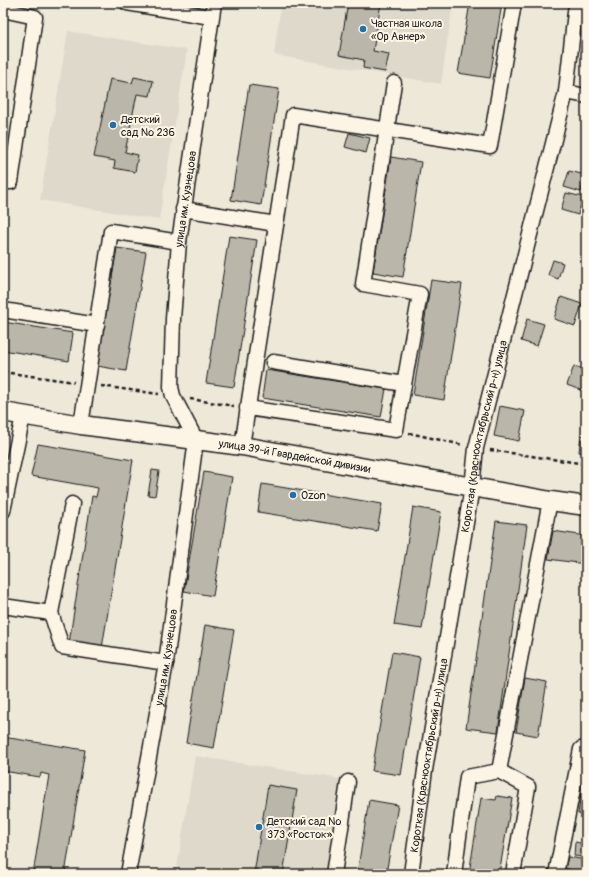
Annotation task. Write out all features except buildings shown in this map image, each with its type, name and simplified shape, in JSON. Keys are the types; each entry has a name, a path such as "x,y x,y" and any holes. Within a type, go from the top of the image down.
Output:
{"main road":[{"name":"улица 39-й Гвардейской дивизии","path":"3,412 81,425 242,446 586,506"}],"street":[{"path":"127,3 145,4 211,17"},
{"name":"улица им. Кузнецова","path":"173,396 171,387 173,320 178,242 214,3"},
{"path":"242,446 293,115 490,146 514,3"},
{"name":"Короткая (Краснооктябрьский р-н) улица","path":"411,874 425,770 472,487 476,448 566,92 576,3"},
{"path":"3,10 35,17 11,182 3,182"},
{"path":"247,408 396,430 420,294 363,284 394,83"},
{"path":"566,92 586,96"},
{"path":"183,209 276,224"},
{"path":"81,425 111,231 178,242"},
{"path":"3,310 96,325"},
{"path":"274,362 404,384"},
{"path":"173,396 196,440"},
{"path":"3,511 23,416"},
{"name":"улица им. Кузнецова","path":"128,874 166,663 196,440"},
{"path":"499,771 548,511 552,501"},
{"path":"72,504 51,613 62,648 166,663"},
{"path":"3,606 51,613"},
{"path":"556,874 581,749 586,750"},
{"path":"454,874 467,777 499,771 528,786 513,874"},
{"path":"334,874 348,782"}],"path":[{"path":"173,396 247,408"},
{"path":"396,430 476,448 586,464"}],"shaded area":[{"name":"Частная школа «Ор Авнер»","path":"281,3 453,3 441,84 274,55"},
{"name":"Детский сад № 236","path":"68,31 187,50 159,220 40,200"},
{"name":"Детский сад № 373 «Росток»","path":"195,756 341,779 326,874 176,874"}],"place":[{"name":"Частная школа «Ор Авнер»","path":"363,29"},
{"name":"Детский сад № 236","path":"113,125"},
{"name":"Ozon","path":"293,495"},
{"name":"Детский сад № 373 «Росток»","path":"259,827"}]}
